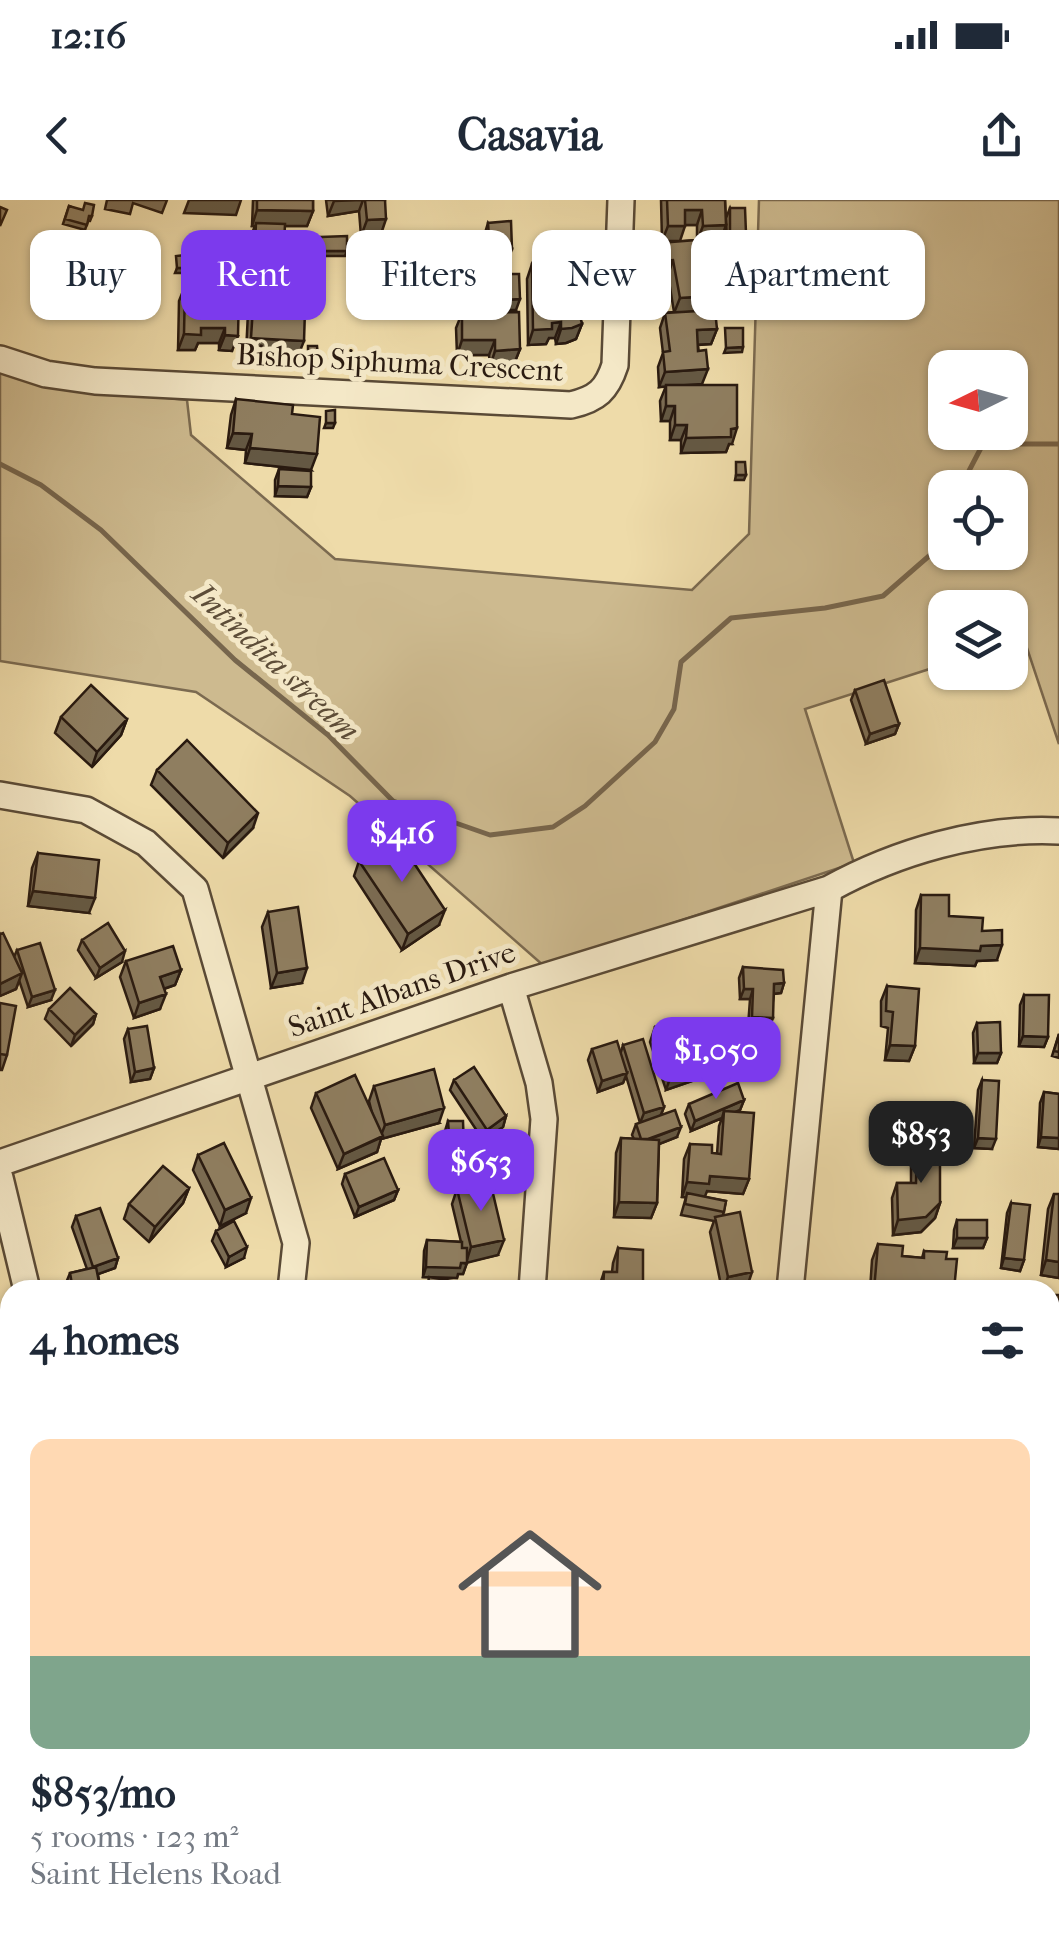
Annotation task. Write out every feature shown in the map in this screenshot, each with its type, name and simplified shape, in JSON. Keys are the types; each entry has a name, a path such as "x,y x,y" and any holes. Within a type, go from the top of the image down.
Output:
{"street":[{"name":"Bishop Siphuma Crescent","path":"0,359 46,374 94,381 572,405 589,401 609,382 615,365 621,200"},
{"path":"0,796 86,810 146,843 195,889 296,1242 292,1280"},
{"name":"Saint Albans Drive","path":"0,1163 512,986 828,889 870,866 910,853 978,838 1059,831"},
{"path":"791,1280 828,889"},
{"path":"512,986 539,1083 544,1119 533,1280"},
{"path":"0,1178 26,1280"}],"shaded area":[{"path":"759,200 1059,200 1059,744 1028,651 1028,590 928,590 928,669 805,709 854,863 544,966 350,796 196,692 0,661 0,368 62,387 187,400 191,435 335,559 692,590 749,534 755,320 925,320 925,230 758,230"}],"building":[{"path":"257,200 313,200 313,211 257,210"},
{"path":"365,200 385,200 386,219 367,220"},
{"path":"667,200 725,200 726,225 703,226 702,210 685,210 685,226 668,226"},
{"path":"85,203 94,205 87,225 65,219 69,206 83,210"},
{"path":"0,207 7,210 0,226"},
{"path":"730,208 745,208 746,230 730,230"},
{"path":"511,221 511,230 488,230 488,223"},
{"path":"256,223 285,224 285,230 256,230"},
{"path":"346,236 346,251 326,251 326,237"},
{"path":"691,240 691,297 680,298 671,242"},
{"path":"512,274 519,274 520,299 512,299"},
{"path":"691,311 691,320 716,320 717,329 697,330 698,351 706,350 708,369 665,372 663,352 670,351 666,320 671,320 671,313"},
{"path":"512,312 519,312 520,349 495,351 495,340 462,340 462,320 512,320"},
{"path":"184,320 238,320 238,336 225,335 225,328 201,328 201,335 184,334"},
{"path":"252,320 305,320 304,341 251,338"},
{"path":"533,320 581,320 582,324 561,329 561,322 552,323 552,329 533,330"},
{"path":"725,328 743,328 743,347 726,348"},
{"path":"308,346 317,346 318,358 308,359"},
{"path":"666,385 737,385 737,428 731,429 731,437 686,438 687,425 675,425 675,406 666,406"},
{"path":"236,399 293,405 292,414 320,417 317,454 250,448 252,434 233,433"},
{"path":"335,410 335,423 326,423 326,411"},
{"path":"736,462 745,462 746,475 736,475"},
{"path":"279,469 311,471 311,487 278,486"},
{"path":"884,680 899,724 870,734 855,690"},
{"path":"91,685 127,719 97,752 61,717"},
{"path":"187,740 258,813 228,843 157,770"},
{"path":"396,836 445,910 408,934 359,861"},
{"path":"38,853 99,860 95,898 33,891"},
{"path":"921,895 949,895 949,916 983,918 982,931 1002,930 1002,945 981,946 980,951 920,948"},
{"path":"298,907 307,968 277,973 268,912"},
{"path":"108,923 125,951 100,968 82,940"},
{"path":"3,933 22,973 0,984 0,934"},
{"path":"40,943 55,990 32,997 17,950"},
{"path":"173,946 181,970 160,977 166,994 139,1003 126,961"},
{"path":"743,967 783,970 784,983 774,984 773,1018 752,1017 753,989 744,989"},
{"path":"887,986 919,989 915,1046 890,1045 893,1012 886,1011"},
{"path":"70,988 96,1014 75,1035 49,1009"},
{"path":"1024,995 1049,995 1048,1037 1023,1036"},
{"path":"0,1003 16,1006 7,1055 0,1054"},
{"path":"676,1019 684,1043 715,1032 723,1057 671,1075 655,1027"},
{"path":"1000,1022 1001,1053 978,1053 977,1023"},
{"path":"147,1026 154,1068 135,1072 128,1029"},
{"path":"643,1039 664,1107 644,1113 623,1045"},
{"path":"617,1041 627,1073 602,1081 592,1049"},
{"path":"757,1054 760,1070 744,1072 741,1056"},
{"path":"474,1067 506,1116 487,1130 454,1080"},
{"path":"434,1069 444,1108 385,1125 374,1086"},
{"path":"355,1075 383,1136 344,1154 316,1093"},
{"path":"982,1080 999,1081 996,1139 978,1138"},
{"path":"738,1083 744,1100 695,1121 689,1104"},
{"path":"1044,1092 1059,1094 1059,1138 1041,1137"},
{"path":"675,1110 681,1127 641,1139 636,1124"},
{"path":"724,1111 754,1113 749,1179 710,1176 709,1184 687,1182 690,1144 712,1145 712,1153 721,1154"},
{"path":"448,1121 463,1121 464,1148 450,1149"},
{"path":"621,1138 659,1140 657,1203 619,1202"},
{"path":"510,1141 515,1160 489,1167 483,1148"},
{"path":"224,1143 251,1198 225,1210 198,1155"},
{"path":"917,1144 940,1146 940,1203 926,1217 898,1220 897,1183 916,1183"},
{"path":"384,1158 398,1190 359,1207 345,1174"},
{"path":"163,1166 189,1188 155,1227 129,1204"},
{"path":"490,1181 504,1240 471,1247 457,1189"},
{"path":"687,1193 726,1201 724,1212 685,1204"},
{"path":"1054,1194 1059,1194 1059,1262 1046,1260"},
{"path":"1011,1203 1030,1205 1024,1260 1004,1258"},
{"path":"100,1208 118,1258 93,1267 76,1216"},
{"path":"740,1212 752,1272 728,1277 715,1217"},
{"path":"957,1220 987,1220 987,1238 957,1238"},
{"path":"234,1221 247,1247 229,1257 216,1231"},
{"path":"427,1240 462,1242 462,1248 467,1248 467,1263 461,1263 460,1268 426,1267"},
{"path":"878,1244 903,1246 902,1256 924,1258 924,1251 947,1252 946,1259 957,1259 955,1280 875,1280"},
{"path":"618,1248 643,1250 643,1280 604,1280 604,1272 617,1272"},
{"path":"96,1267 99,1280 71,1280 70,1273"}],"waterway":[{"name":"Intindita stream","path":"969,470 983,444 1059,444"},
{"name":"Intindita stream","path":"0,464 41,485 101,530 235,660 328,735 393,801 490,835 553,827 585,806 655,742 674,709 681,662 731,618 825,608 883,596 928,557"}]}
